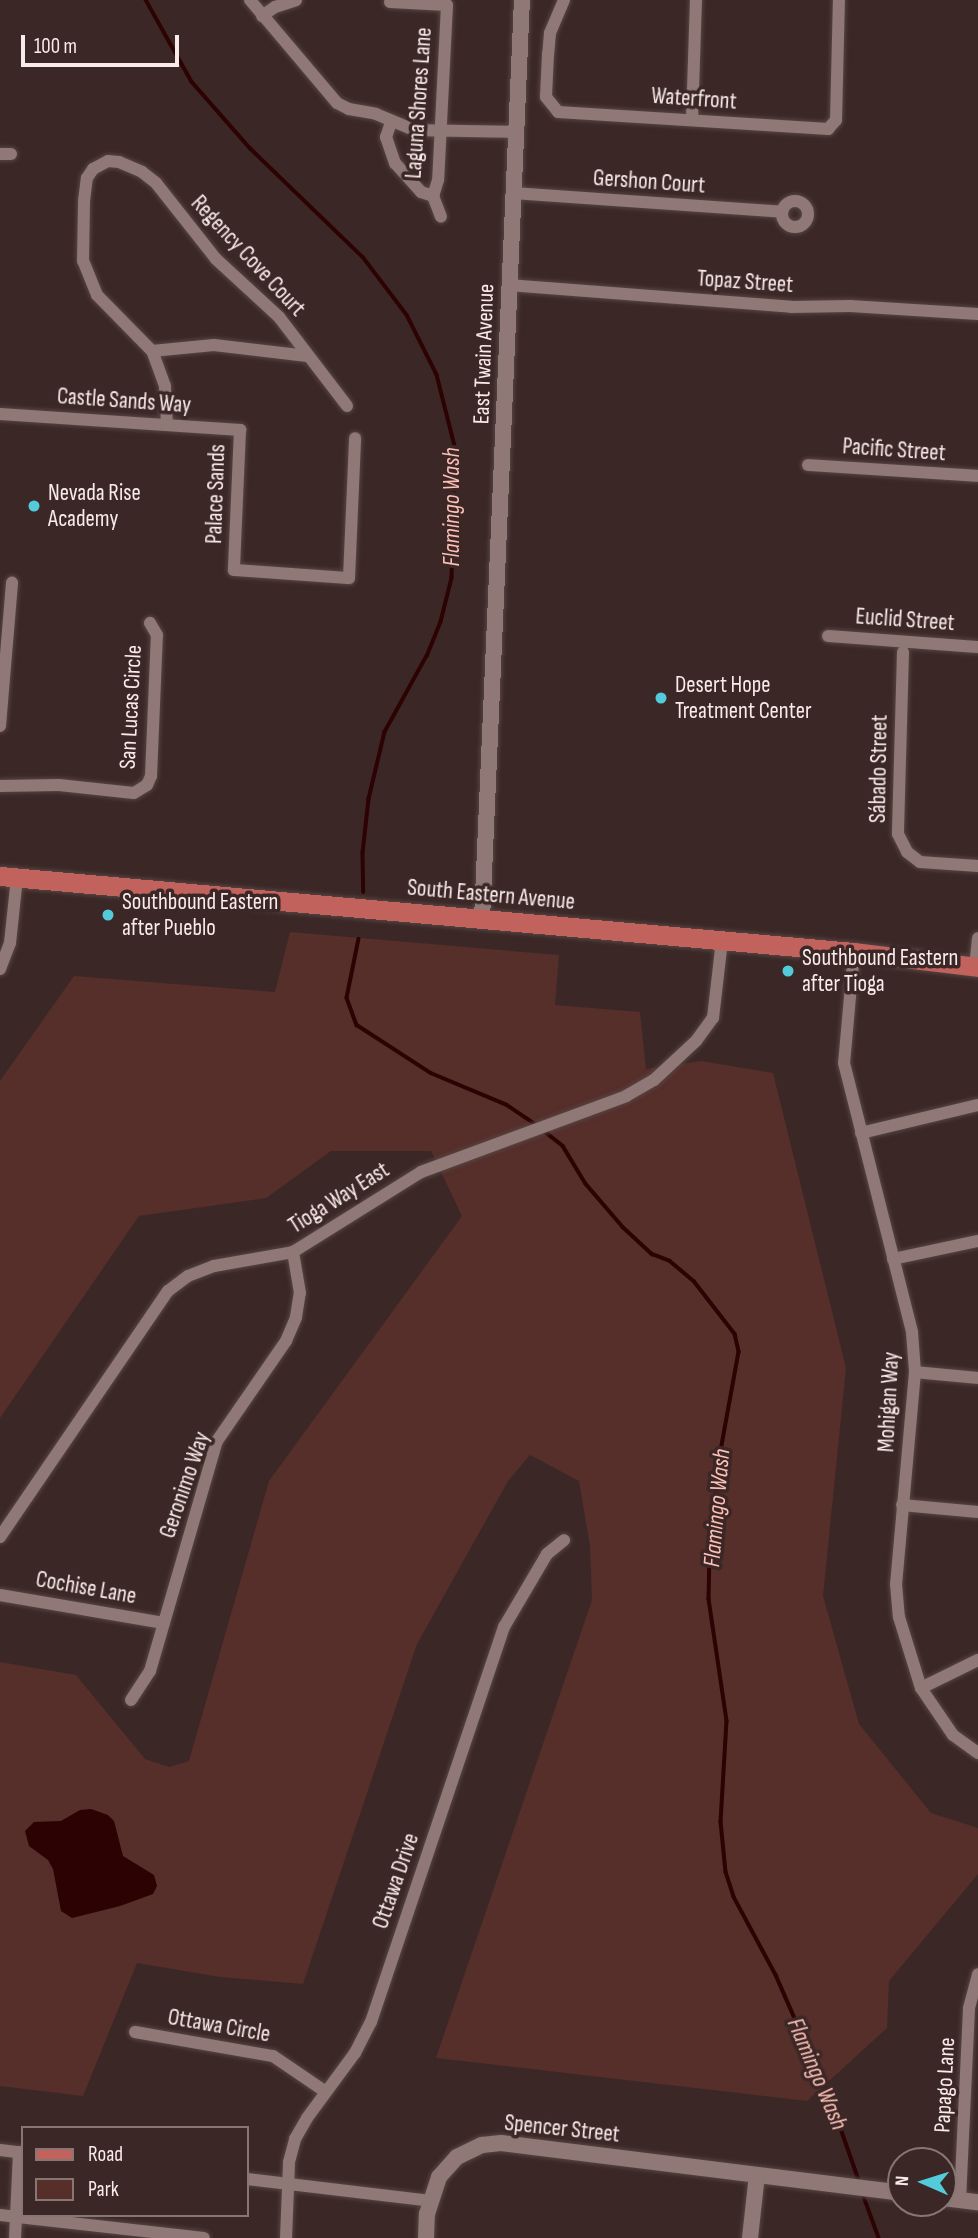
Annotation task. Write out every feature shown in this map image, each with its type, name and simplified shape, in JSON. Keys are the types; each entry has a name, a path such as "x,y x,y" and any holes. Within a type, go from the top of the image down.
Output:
{"main road":[{"name":"South Eastern Avenue","path":"8,877 854,952 977,967"}],"street":[{"path":"250,0 337,103 414,130 516,132"},
{"path":"262,16 275,6 296,0"},
{"name":"East Twain Avenue","path":"482,919 503,503 508,285 522,0"},
{"name":"Waterfront","path":"564,0 551,33 548,54 546,97 558,111 828,129 836,120 839,0"},
{"path":"692,120 696,0"},
{"name":"Laguna Shores Lane","path":"390,2 447,5 438,180 432,196 441,217"},
{"path":"391,122 386,137 395,163 421,192 432,196"},
{"name":"Regency Cove Court","path":"167,425 164,386 152,351 97,295 83,261 87,178 93,169 108,161 119,162 142,172 156,183 216,259 279,317 307,356"},
{"name":"Gershon Court","path":"513,193 782,212"},
{"name":"Topaz Street","path":"508,285 791,307 850,306 978,314"},
{"name":"Regency Cove Court","path":"152,351 214,345 307,356"},
{"path":"307,356 347,406"},
{"name":"Castle Sands Way","path":"2,415 240,430"},
{"name":"Palace Sands","path":"240,430 234,570 349,578 355,438"},
{"name":"Pacific Street","path":"808,465 978,476"},
{"path":"0,726 12,583"},
{"name":"San Lucas Circle","path":"0,786 60,785 134,793 141,791 151,776 157,635 150,623"},
{"name":"Euclid Street","path":"828,636 978,647"},
{"name":"Sábado Street","path":"903,652 898,834 907,852 920,862 978,866"},
{"path":"0,969 10,943 8,877"},
{"path":"977,967 978,938"},
{"name":"Tioga Way East","path":"0,1537 168,1291 188,1276 214,1266 293,1252 421,1172 626,1096 654,1080 696,1041 713,1018 722,940"},
{"name":"Mohigan Way","path":"854,952 844,1063 912,1332 915,1372 896,1584 899,1617 921,1688 953,1735 978,1753"},
{"path":"862,1133 978,1105"},
{"path":"893,1259 978,1241"},
{"name":"Geronimo Way","path":"131,1700 150,1671 217,1441 286,1342 296,1318 300,1293 293,1252"},
{"path":"915,1372 978,1378"},
{"path":"902,1505 978,1511"},
{"name":"Ottawa Drive","path":"286,2238 288,2184 295,2139 355,2053 371,2022 504,1627 540,1563 564,1540"},
{"name":"Cochise Lane","path":"0,1595 164,1623"},
{"path":"921,1688 978,1660"},
{"name":"Papago Lane","path":"960,2200 969,2008 978,1974"},
{"name":"Ottawa Circle","path":"135,2032 273,2056 326,2092"},
{"name":"Spencer Street","path":"430,2201 439,2176 457,2157 482,2145 501,2143 887,2191"},
{"path":"0,2150 21,2152 15,2238"},
{"path":"750,2238 757,2175"},
{"path":"248,2179 430,2201 426,2238"},
{"path":"957,2200 978,2202"},
{"path":"0,2215 150,2235 204,2238"}],"green space":[{"path":"290,932 559,955 555,1005 640,1012 646,1069 701,1061 773,1073 846,1368 823,1596 859,1724 931,1813 978,1828 978,1874 889,1981 887,2028 807,2101 436,2058 592,1600 590,1546 579,1481 530,1455 508,1481 417,1644 303,1984 220,1977 137,1963 83,2096 0,2086 0,1662 76,1675 145,1759 169,1767 189,1761 269,1481 462,1216 431,1151 331,1151 266,1198 139,1216 0,1418 0,1081 74,976 275,992"}],"shaded area":[{"path":"91,1809 108,1815 114,1821 123,1856 154,1875 157,1886 153,1894 120,1906 72,1918 61,1911 53,1869 48,1860 29,1846 25,1831 34,1822 61,1821 80,1810"}],"waterway":[{"name":"Flamingo Wash","path":"146,0 192,82 250,148 363,257 407,315 437,375 456,450 452,578 441,622 427,656 385,732 369,799 363,853 364,892"},
{"name":"Flamingo Wash","path":"359,939 347,998 357,1025 431,1073 507,1105 538,1126"},
{"name":"Flamingo Wash","path":"544,1131 563,1146 586,1184 623,1227 652,1254 670,1261 694,1281 735,1334 739,1352 721,1451 710,1552 709,1599 727,1721 721,1822 726,1872 734,1897 776,1975 832,2103 860,2183"},
{"name":"Flamingo Wash","path":"863,2194 879,2238"}],"place":[{"name":"Nevada Rise Academy","path":"34,506"},
{"name":"Desert Hope Treatment Center","path":"661,698"},
{"name":"Southbound Eastern after Pueblo","path":"108,915"},
{"name":"Southbound Eastern after Tioga","path":"788,971"}]}
